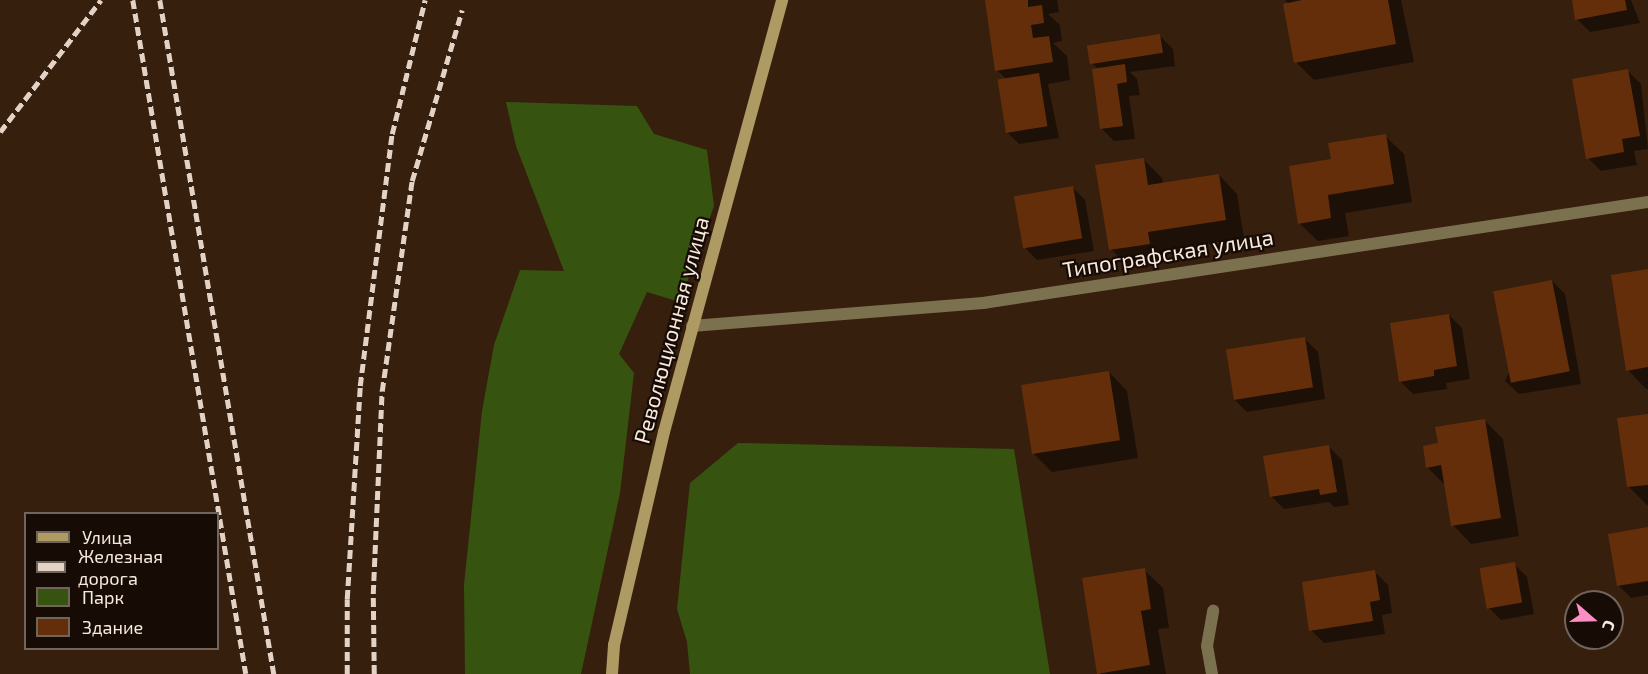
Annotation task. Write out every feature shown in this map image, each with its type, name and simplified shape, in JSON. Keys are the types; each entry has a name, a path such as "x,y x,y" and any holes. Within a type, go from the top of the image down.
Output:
{"main road":[{"name":"Революционная улица","path":"612,674 614,645 692,326 782,0"}],"street":[{"name":"Типографская улица","path":"692,326 983,303 1648,202"},
{"path":"1212,674 1207,646 1213,611"}],"green space":[{"path":"506,102 637,106 654,134 707,150 714,206 680,302 647,292 619,354 634,373 620,493 581,674 465,674 464,585 482,411 494,345 520,270 564,271 516,146"},
{"path":"738,443 1014,449 1050,674 690,674 687,642 677,609 690,483"}],"building":[{"path":"985,0 1028,0 1028,7 1042,5 1044,23 1031,25 1033,38 1049,36 1053,62 995,71"},
{"path":"1302,0 1388,0 1396,44 1294,63 1283,4"},
{"path":"1572,0 1625,0 1627,10 1575,20"},
{"path":"1160,34 1163,53 1090,64 1087,46"},
{"path":"1125,64 1127,82 1117,84 1123,126 1100,129 1092,69"},
{"path":"1628,69 1640,136 1622,139 1624,152 1586,159 1572,79"},
{"path":"1039,73 1047,126 1006,133 998,80"},
{"path":"1386,134 1394,184 1328,195 1331,218 1298,224 1289,166 1331,159 1328,143"},
{"path":"1144,158 1148,185 1219,174 1226,220 1148,232 1150,244 1109,250 1095,165"},
{"path":"1073,186 1082,238 1023,249 1014,196"},
{"path":"1648,269 1648,367 1626,371 1611,275"},
{"path":"1552,280 1570,371 1511,383 1493,291"},
{"path":"1449,314 1457,366 1434,370 1434,376 1399,382 1390,323"},
{"path":"1305,337 1313,387 1234,400 1226,350"},
{"path":"1109,371 1120,440 1032,454 1021,385"},
{"path":"1648,414 1648,485 1627,487 1617,418"},
{"path":"1485,419 1501,518 1451,526 1441,465 1426,468 1423,446 1438,443 1435,427"},
{"path":"1329,445 1337,492 1320,495 1319,489 1270,497 1263,456"},
{"path":"1648,527 1648,581 1617,586 1608,534"},
{"path":"1515,562 1522,602 1487,609 1480,568"},
{"path":"1145,568 1151,609 1141,611 1150,665 1097,674 1082,578"},
{"path":"1375,570 1380,600 1370,602 1373,621 1309,631 1302,582"}],"railway":[{"path":"0,132 101,0"},
{"path":"133,0 219,512"},
{"path":"160,0 274,674"},
{"path":"347,674 347,599 360,386 392,134 425,0"},
{"path":"374,674 373,594 382,391 412,181 462,10"},
{"path":"219,513 246,674"}]}
